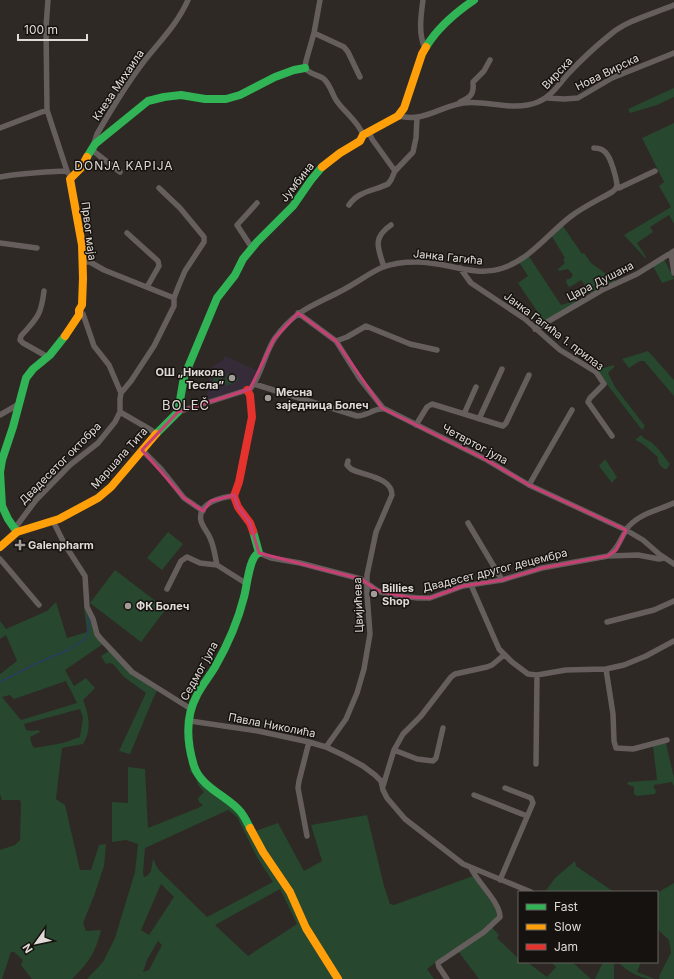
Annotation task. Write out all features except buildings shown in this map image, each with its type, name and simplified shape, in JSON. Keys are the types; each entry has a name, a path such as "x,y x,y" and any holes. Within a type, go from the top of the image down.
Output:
{"street":[{"path":"48,0 46,27 47,110 69,175"},
{"name":"Кнеза Михаила","path":"93,147 97,134 123,92 142,64 179,18 188,0"},
{"path":"305,68 314,34 320,0"},
{"path":"423,0 421,31 425,48"},
{"path":"398,116 404,108 425,48 434,34 445,22 474,0"},
{"name":"Вирска","path":"398,116 417,117 456,105 470,103 512,106 534,104 547,98 576,66 611,34 629,23 674,5"},
{"path":"314,34 344,47 360,77"},
{"name":"Нова Вирска","path":"547,98 578,98 612,78 674,53"},
{"path":"456,105 458,102 467,99 471,95 474,89 473,82 484,71 490,60"},
{"path":"0,177 19,174 69,175 81,168 93,147 148,101 182,95 205,99 226,99 240,95 275,77 294,70 305,68"},
{"path":"305,68 310,73 322,77 340,105 372,140 395,171"},
{"path":"0,128 47,110"},
{"name":"Јумбина","path":"178,412 184,377 217,298 252,248 293,206 316,173 340,153 360,140 366,133 398,116"},
{"path":"349,205 360,194 388,184 395,171 413,152 416,138 417,117"},
{"path":"93,147 120,172"},
{"path":"594,148 599,148 607,154 617,184 616,188"},
{"name":"Јанка Гагића","path":"254,384 274,339 289,321 311,305 342,291 384,267 400,263 419,262 447,265 485,272 512,265 532,250 571,216 612,192 616,188 655,171"},
{"name":"Првог маја","path":"16,530 8,519 2,506 0,472 2,460 26,378 28,374 48,357 61,342 79,315 79,310 82,305 82,245 69,175"},
{"name":"Двадесетог октобра","path":"16,530 36,500 70,465 85,454 106,434 120,412 120,399 122,393 154,346 174,306 174,298 177,288 185,271 205,240 180,208 159,188"},
{"path":"252,248 237,226 238,223 257,203"},
{"path":"384,267 378,246 383,231 391,225"},
{"path":"127,233 158,261 159,266 147,287"},
{"path":"0,245 37,248"},
{"path":"672,252 674,272"},
{"name":"Цара Душана","path":"535,329 602,290 637,274 672,252"},
{"path":"82,262 90,262 104,270 174,298"},
{"name":"Јанка Гагића 1. прилаз","path":"460,268 471,283 514,312 560,350 596,372 603,381 603,385 588,402 612,436"},
{"path":"44,291 42,305 38,316 21,336 20,340 48,357"},
{"path":"79,310 83,314 94,346 109,365 122,393"},
{"path":"254,384 357,416 361,416 382,408 360,379 336,341 298,313"},
{"path":"336,341 347,337 366,326 410,344 437,350"},
{"path":"478,418 502,369"},
{"path":"416,425 427,407 432,404 503,426 505,425 529,375"},
{"name":"Маршала Тита","path":"0,547 16,530 53,522 71,514 104,493 156,434 178,412 247,390 254,384"},
{"path":"464,414 476,387"},
{"path":"247,390 250,395 252,417 239,482 234,496 238,507 250,523 259,553"},
{"path":"0,415 19,404"},
{"name":"Четвртог јула","path":"382,408 485,459 529,485 626,530 643,540 664,558 674,564"},
{"path":"529,485 572,410"},
{"path":"120,412 156,434"},
{"path":"142,450 161,469 184,498 203,512"},
{"name":"Цвијићева","path":"326,747 346,719 357,693 364,669 370,634 366,582 376,532 392,496 392,490 386,482 351,469 347,465 348,461"},
{"path":"217,565 210,537 201,522 201,518 203,512 211,502 217,499 234,496"},
{"path":"608,556 616,550 630,525 640,517 674,503"},
{"path":"53,522 65,545 85,576 87,607 93,619 97,634 132,672 190,709"},
{"path":"468,523 502,580"},
{"name":"Двадесет другог децембра","path":"259,553 271,558 361,579 378,591 391,595 418,598 430,598 463,586 502,580 542,568 608,556 638,555 659,559 664,558"},
{"name":"Седмог јула","path":"259,553 256,554 252,560 244,598 229,639 215,667 190,709 188,735 191,754 195,768 210,788 240,811 263,852 290,892 306,928 338,979"},
{"path":"167,589 181,561 187,557 200,563 217,565 247,584"},
{"path":"0,559 39,605"},
{"path":"471,585 499,649 504,655 528,674 537,675 566,670 606,669 635,661 674,641"},
{"path":"607,622 654,610 674,601"},
{"path":"383,786 394,750 403,734 421,716 451,677 455,674 492,665 504,655"},
{"path":"606,669 613,714 614,741 616,748 633,749 667,740"},
{"path":"536,764 537,675"},
{"name":"Павла Николића","path":"190,721 258,731 309,742 326,747 343,755 368,769 379,779 387,798 405,819 463,864 528,891"},
{"path":"394,750 417,759 433,761 436,758 443,728"},
{"path":"307,836 298,788 309,742"},
{"path":"500,880 533,803 532,799 505,788"},
{"path":"474,795 527,816"},
{"name":"Павла Николића","path":"447,979 438,963 484,932 500,917 500,912 471,868"}],"highlighted area":[{"path":"298,313 336,341 382,408 485,459 529,485 626,530 616,550 608,556 542,568 502,580 463,586 430,598 407,597 378,591 361,579 259,553 250,523 238,507 234,495 211,501 203,511 184,498 142,450 178,412 250,389 274,339"}],"shaded area":[{"name":"ОШ „Никола Тесла”","path":"225,356 258,371 254,381 248,387 206,400 211,370 213,366 222,361"}],"green space":[{"path":"674,88 674,97 657,105 630,113 628,109"},
{"path":"674,123 674,224 669,215 650,227 653,232 637,243 646,257 645,258 624,235 671,207 659,186 664,182 642,138"},
{"path":"563,226 582,254 584,253 591,263 620,284 593,297 581,280 570,287 568,286 566,282 567,279 570,279 573,275 568,269 559,271 558,269 565,263 563,259 565,258 551,235"},
{"path":"528,255 561,305 578,300 581,304 545,323 518,283 528,276 519,262"},
{"path":"664,259 674,279 662,283 653,266"},
{"path":"648,351 674,380 674,396 644,361 640,361 629,368 622,359"},
{"path":"614,365 608,373 615,387 645,426 642,430 596,370"},
{"path":"218,369 225,372 219,386 212,383"},
{"path":"228,373 239,378 237,381 226,386 224,381"},
{"path":"641,435 656,447 670,464 667,469 664,469 660,465 658,457 644,445 635,440"},
{"path":"605,459 617,477 612,483 599,466"},
{"path":"168,532 183,544 162,570 147,558"},
{"name":"ФК Болеч","path":"115,570 166,609 141,642 90,603"},
{"path":"56,602 67,638 87,632 84,608 86,607 103,644 65,670 74,686 86,678 95,688 83,700 89,722 86,739 83,744 62,748 56,799 65,805 80,870 91,870 99,845 106,844 104,866 83,923 86,931 101,930 94,952 83,968 72,979 32,979 21,965 23,960 14,952 11,952 2,979 0,979 0,850 15,845 20,840 21,804 20,800 2,800 0,794 0,674 17,661 6,635 0,639 0,621 6,629 47,611","holes":["66,681 77,703 21,720 2,697 10,695 14,699","80,709 83,717 80,737 63,743 34,748 30,737 40,732 38,730 26,730 24,724"]},
{"path":"109,651 157,691 130,754 119,751 146,693 124,677 113,664 106,664 101,656"},
{"path":"666,743 674,778 674,787 672,782 654,785 656,791 655,794 637,796 634,794 634,787 627,784 628,782 657,780 653,746"},
{"path":"128,767 145,769 148,828 198,808 203,805 199,802 198,798 204,792 198,785 196,778 189,770 193,768 239,813 250,833 278,823 304,871 322,861 311,825 367,815 384,886 390,904 394,905 473,876 494,906 498,915 490,925 499,935 497,938 518,958 518,963 528,963 547,977 556,967 552,963 573,963 591,979 479,979 458,951 446,954 427,969 434,979 87,979 103,962 115,938 135,872 138,844 126,840 112,842 112,802 128,803","holes":["228,810 237,817 258,859 273,882 207,917 158,869 153,859 151,871 144,877 145,848","161,884 174,897 149,935 141,930","280,889 297,924 248,956 215,925","158,941 162,945 149,970 143,972 147,960"]},
{"path":"575,861 576,866 613,891 546,891 555,878"},
{"path":"674,883 674,979 659,979 671,953 669,940 658,930 658,892"},
{"path":"603,963 615,963 614,979 595,979"},
{"path":"618,963 641,963 637,972 655,979 644,978 630,972"}],"waterway":[{"path":"0,682 35,664 68,650 86,638 90,620 87,616"}],"traffic: fast":[{"path":"426,47 447,21 474,0"},
{"path":"87,157 95,144 148,101 181,95 205,99 226,99 240,95 275,77 294,70 305,68"},
{"path":"156,434 178,412 184,377 217,298 235,275 243,259 257,242 293,206 322,167"},
{"path":"17,532 8,519 2,506 0,472 2,460 13,427 26,378 33,369 50,355 65,336"},
{"path":"250,828 239,810 202,780 197,773 190,748 188,730 190,712 193,703 199,691 213,671 232,633 242,606 249,572 253,560 259,553 253,531"}],"traffic: slow":[{"path":"322,167 340,153 360,141 363,135 398,116 404,108 422,54 426,47"},
{"path":"65,336 79,315 79,310 82,305 83,278 82,245 70,179 81,168 87,157"},
{"path":"0,547 17,532 59,519 98,498 111,487 156,434"},
{"path":"250,828 263,852 290,892 306,928 338,979"}],"traffic: jam":[{"path":"247,390 250,395 252,417 239,482 234,496 238,507 250,523 253,531"}],"place":[{"name":"ОШ „Никола Тесла”","path":"232,378"},
{"name":"Месна заједница Болеч","path":"268,398"},
{"name":"Galenpharm","path":"20,545"},
{"name":"Billies Shop","path":"374,594"},
{"name":"ФК Болеч","path":"128,606"}],"district":[{"name":"DONJA KAPIJA","path":"124,165"},
{"name":"BOLEČ","path":"186,405"}]}
